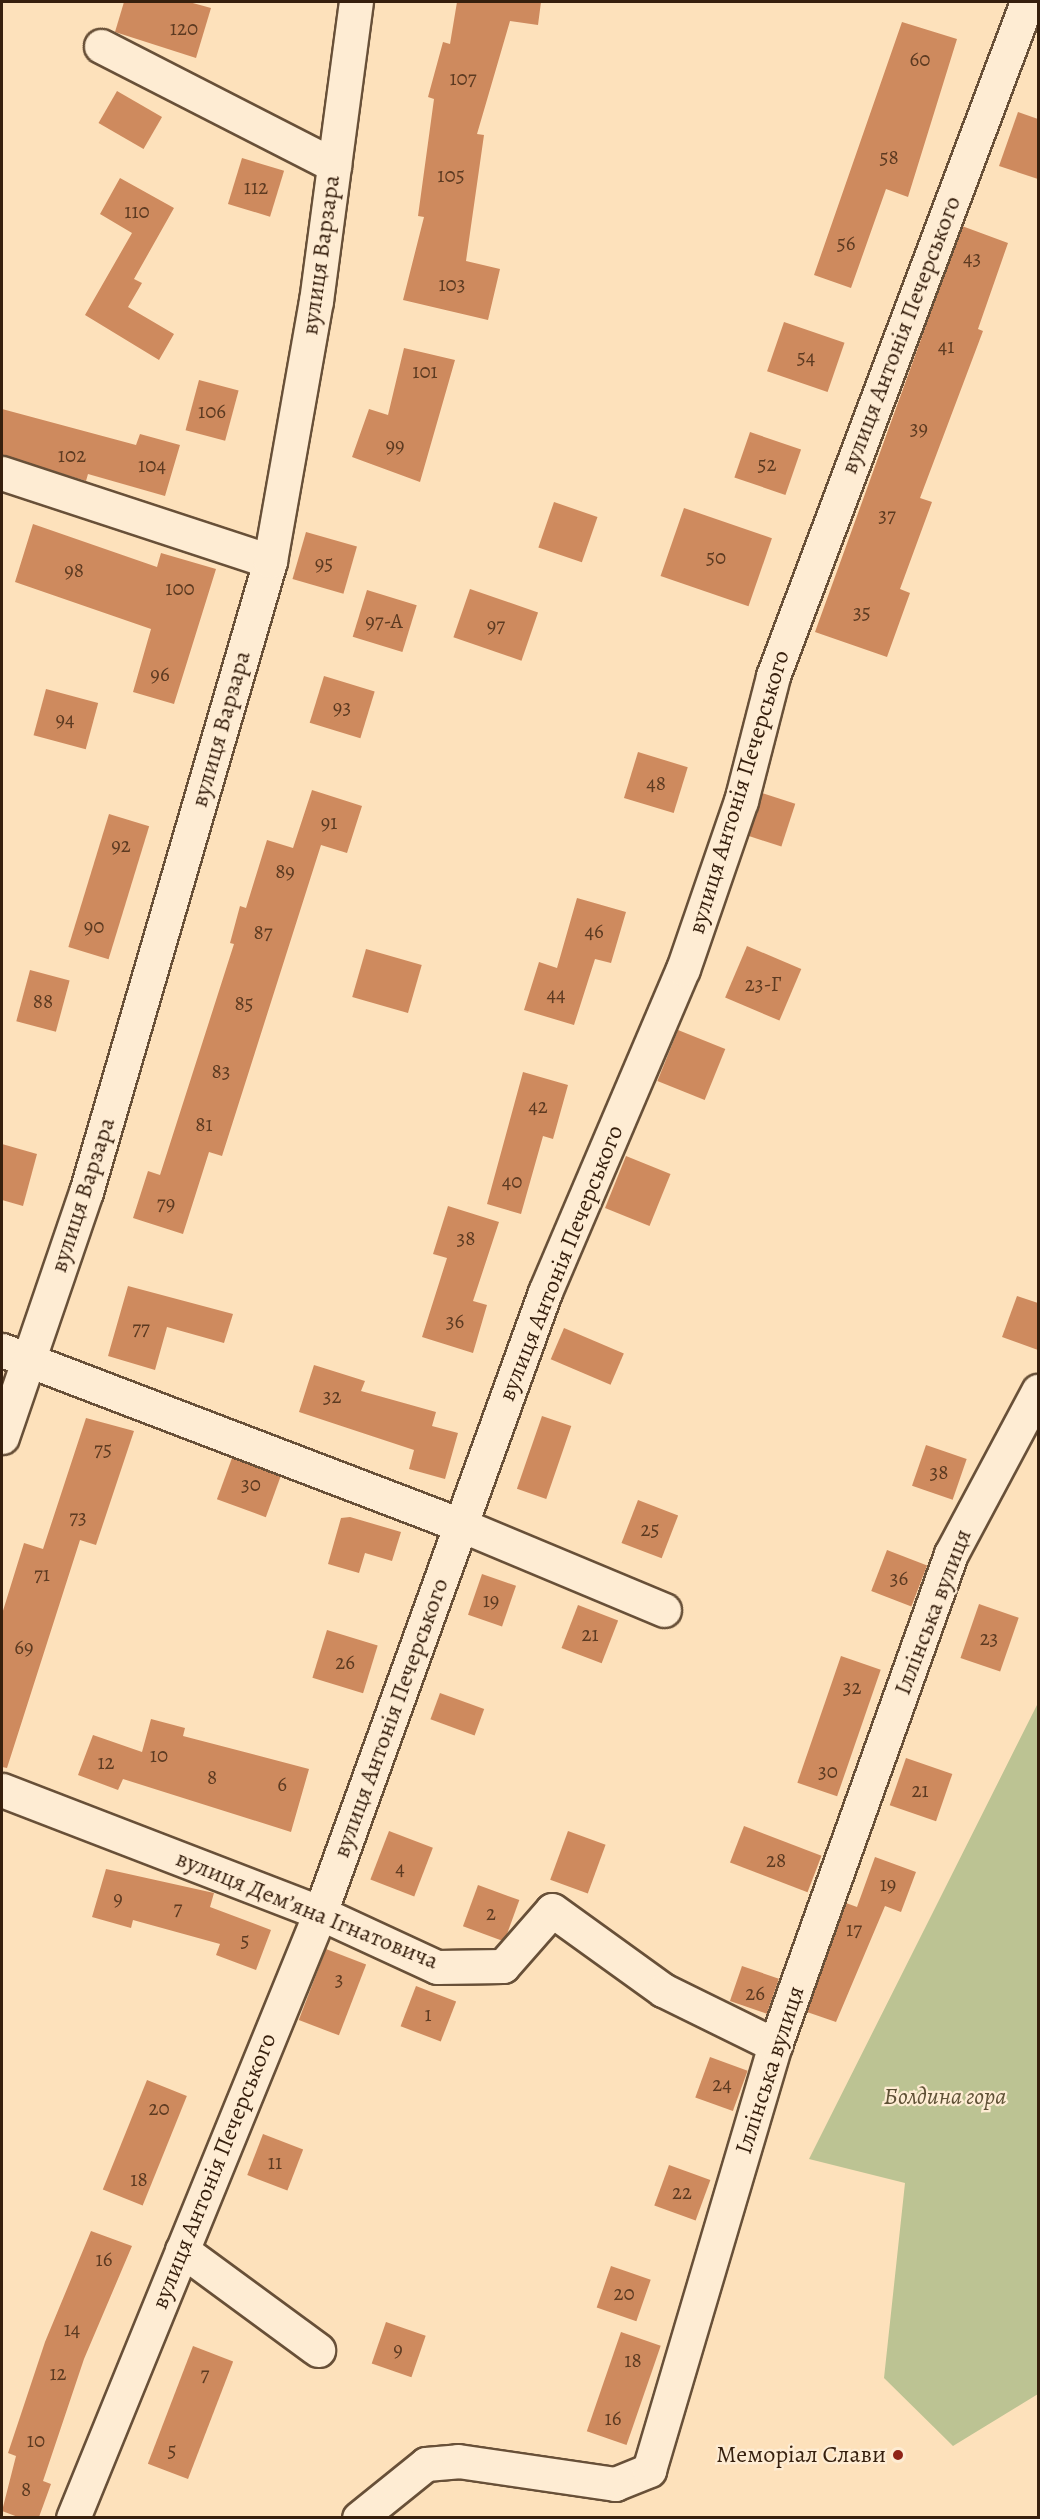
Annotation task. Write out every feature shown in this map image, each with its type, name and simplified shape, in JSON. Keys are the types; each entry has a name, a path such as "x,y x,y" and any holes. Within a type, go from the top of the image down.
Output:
{"street":[{"name":"вулиця Варзара","path":"2,1437 15,1354 86,1192 270,561 284,498 356,2"},
{"name":"вулиця Антонія Печерського","path":"73,2517 320,1913 545,1292 683,969 741,801 773,676 1027,2"},
{"path":"101,46 334,165"},
{"path":"2,473 270,561"},
{"path":"15,1354 461,1525 664,1610"},
{"name":"Іллінська вулиця","path":"359,2517 426,2464 458,2461 615,2484 649,2470 775,2045 951,1554 1038,1391"},
{"name":"вулиця Демʼяна Ігнатовича","path":"2,1790 320,1913 437,1967 503,1966 552,1910 663,1990 775,2045"},
{"path":"182,2250 318,2350"}],"green space":[{"name":"Болдина гора","path":"1038,1703 1038,2394 953,2446 884,2378 905,2183 809,2159"}],"building":[{"path":"124,2 189,2 211,8 196,58 115,32"},
{"path":"457,2 541,2 538,25 510,21 477,134 484,135 466,261 500,269 488,320 403,300 424,217 418,216 434,99 428,97 443,42 450,44"},
{"path":"902,22 957,39 908,197 886,189 851,288 814,275"},
{"path":"117,91 162,117 144,149 98,123"},
{"path":"1018,112 1038,119 1038,179 999,166"},
{"path":"242,158 284,171 270,217 228,204"},
{"path":"120,178 174,208 134,279 142,283 128,307 174,334 159,360 85,315 132,233 100,214"},
{"path":"962,226 1008,243 978,329 983,331 920,498 932,502 900,589 910,593 887,657 815,632"},
{"path":"784,322 845,343 828,392 767,371"},
{"path":"404,348 455,360 420,482 352,457 369,409 388,415"},
{"path":"199,380 239,391 225,441 186,430"},
{"path":"2,409 136,445 140,434 180,445 165,496 88,474 86,481 2,455"},
{"path":"750,432 801,450 785,495 734,477"},
{"path":"554,502 597,517 582,562 538,547"},
{"path":"684,508 772,538 748,606 661,576"},
{"path":"33,524 157,567 161,553 216,569 174,704 133,692 151,629 15,582"},
{"path":"306,532 357,547 343,594 292,579"},
{"path":"470,589 538,612 521,661 453,637"},
{"path":"367,590 417,605 402,652 353,637"},
{"path":"324,676 375,691 360,738 310,723"},
{"path":"46,689 98,703 86,749 34,735"},
{"path":"638,752 688,767 674,813 624,798"},
{"path":"312,790 362,806 347,853 321,845 222,1156 209,1152 183,1234 133,1218 148,1171 160,1175 234,944 230,943 240,906 246,908 267,840 293,848"},
{"path":"762,793 795,804 781,847 748,836"},
{"path":"109,814 149,826 109,959 68,947"},
{"path":"577,898 626,912 611,963 595,959 574,1025 524,1010 539,962 557,968"},
{"path":"747,946 801,969 779,1021 725,998"},
{"path":"366,949 422,965 408,1013 352,997"},
{"path":"30,970 70,981 56,1032 16,1021"},
{"path":"678,1030 725,1049 705,1100 657,1081"},
{"path":"523,1072 568,1085 553,1139 543,1136 521,1214 487,1204"},
{"path":"2,1144 37,1154 23,1206 2,1200"},
{"path":"626,1156 671,1174 650,1226 605,1208"},
{"path":"448,1206 499,1222 473,1301 487,1305 473,1353 422,1337 447,1258 433,1254"},
{"path":"128,1286 233,1314 224,1343 167,1327 155,1370 108,1356"},
{"path":"1017,1296 1038,1303 1038,1350 1002,1337"},
{"path":"564,1328 624,1353 611,1385 551,1359"},
{"path":"314,1365 365,1381 361,1391 436,1412 432,1426 458,1433 445,1479 409,1469 414,1450 299,1412"},
{"path":"542,1416 571,1426 546,1499 517,1489"},
{"path":"86,1418 134,1431 96,1545 80,1540 7,1768 2,1767 2,1614 24,1543 43,1549"},
{"path":"926,1445 967,1459 953,1500 912,1486"},
{"path":"232,1458 281,1476 266,1517 217,1499"},
{"path":"638,1500 678,1515 662,1558 622,1543"},
{"path":"350,1517 401,1532 392,1561 365,1553 359,1573 328,1564 341,1518"},
{"path":"887,1550 927,1565 911,1606 871,1591"},
{"path":"482,1574 516,1586 502,1626 468,1615"},
{"path":"979,1604 1019,1618 1000,1672 960,1658"},
{"path":"578,1605 618,1620 602,1663 562,1648"},
{"path":"327,1630 378,1645 363,1693 312,1678"},
{"path":"841,1656 881,1670 837,1796 797,1783"},
{"path":"440,1693 484,1709 475,1735 430,1719"},
{"path":"151,1719 185,1728 183,1736 309,1769 291,1832 123,1779 118,1790 78,1775 93,1735 142,1752"},
{"path":"906,1758 952,1774 936,1821 890,1805"},
{"path":"744,1826 821,1856 808,1892 730,1862"},
{"path":"389,1831 433,1848 414,1896 370,1880"},
{"path":"568,1831 606,1845 588,1894 550,1880"},
{"path":"875,1857 916,1872 901,1912 885,1906 836,2022 807,2012 846,1903 857,1907"},
{"path":"106,1869 214,1893 210,1907 271,1930 256,1970 216,1955 220,1944 133,1920 131,1928 92,1917"},
{"path":"478,1885 519,1900 504,1941 463,1926"},
{"path":"326,1949 366,1964 339,2035 299,2020"},
{"path":"742,1966 779,1979 767,2014 730,2001"},
{"path":"416,1986 456,2001 441,2042 401,2026"},
{"path":"710,2057 748,2071 733,2111 695,2097"},
{"path":"147,2080 187,2096 143,2206 103,2189"},
{"path":"263,2134 303,2149 287,2190 247,2175"},
{"path":"669,2165 710,2180 696,2220 654,2205"},
{"path":"91,2231 132,2246 84,2359 43,2481 51,2484 39,2517 18,2517 2,2511 16,2456 8,2453 45,2342"},
{"path":"611,2266 651,2280 636,2321 597,2308"},
{"path":"386,2322 426,2336 411,2377 372,2364"},
{"path":"621,2332 661,2346 627,2445 587,2431"},
{"path":"193,2346 233,2361 188,2479 148,2464"}],"place":[{"name":"Меморіал Слави","path":"898,2455"}]}
